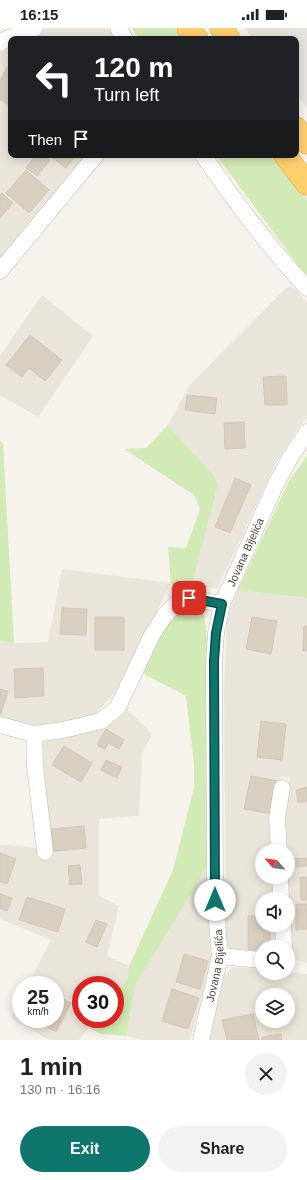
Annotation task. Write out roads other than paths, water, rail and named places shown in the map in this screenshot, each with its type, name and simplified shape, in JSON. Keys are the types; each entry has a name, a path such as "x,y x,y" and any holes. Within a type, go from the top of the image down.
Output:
{"highway":[{"path":"188,28 195,36"},
{"path":"299,132 307,143"},
{"path":"287,158 307,184"}],"street":[{"path":"14,36 35,28"},
{"path":"0,271 94,158"},
{"path":"205,158 257,228 294,275 307,288"},
{"name":"Jovana Bijelića","path":"201,1040 220,956 215,900 214,661 216,633 222,604 276,484 290,458 307,432"},
{"path":"0,724 34,734 63,730 101,721 118,707 152,635 165,615 176,604 189,598 222,604"},
{"path":"34,734 45,852"},
{"path":"279,844 277,818 282,788"},
{"path":"220,956 255,959"}]}
